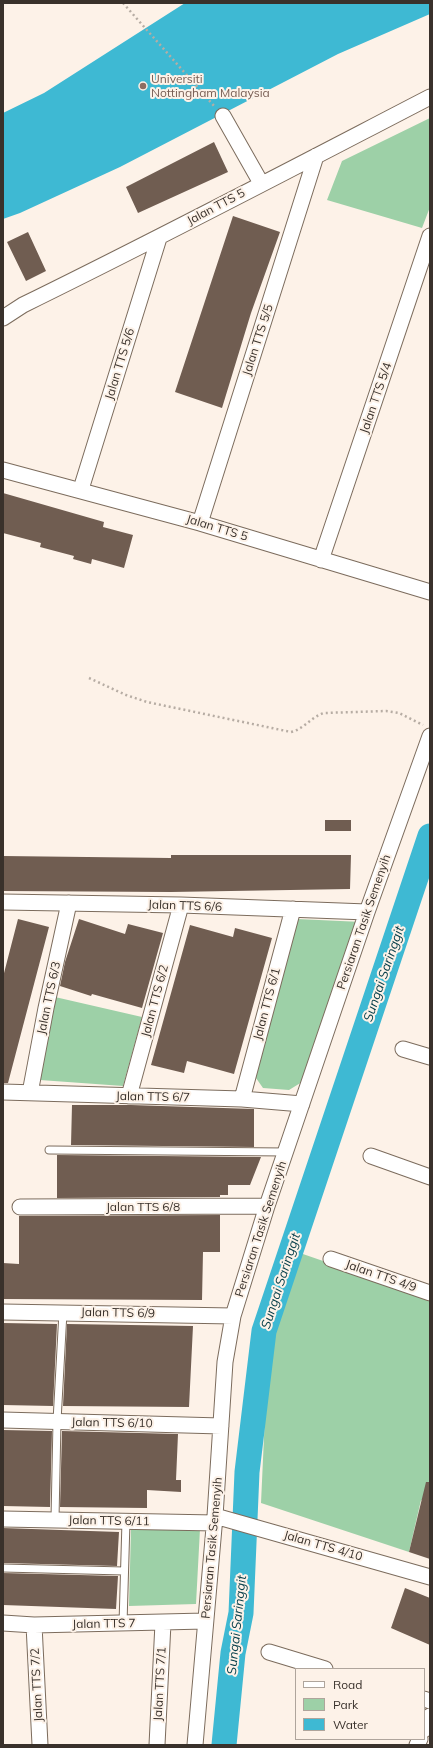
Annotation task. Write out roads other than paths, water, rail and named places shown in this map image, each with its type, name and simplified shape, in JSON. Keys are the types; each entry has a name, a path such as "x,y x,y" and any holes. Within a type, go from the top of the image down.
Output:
{"street":[{"name":"Jalan TTS 5","path":"3,318 23,305 159,238 261,183 430,97"},
{"path":"223,116 261,183"},
{"name":"Jalan TTS 5/5","path":"200,523 316,156"},
{"name":"Jalan TTS 5/4","path":"321,560 430,236"},
{"name":"Jalan TTS 5/6","path":"81,489 159,238"},
{"name":"Jalan TTS 5","path":"3,470 81,489 200,523 430,592"},
{"name":"Persiaran Tasik Semenyih","path":"195,1745 215,1519 225,1362 233,1316 267,1206 367,912 430,736"},
{"name":"Jalan TTS 6/6","path":"3,902 181,905 367,912"},
{"name":"Jalan TTS 6/3","path":"30,1092 46,1008 69,903"},
{"name":"Jalan TTS 6/2","path":"129,1096 181,905"},
{"name":"Jalan TTS 6/1","path":"242,1099 292,909"},
{"path":"403,1049 430,1057"},
{"name":"Jalan TTS 6/7","path":"3,1092 242,1099 302,1104"},
{"path":"371,1156 430,1177"},
{"name":"Jalan TTS 6/8","path":"20,1207 267,1206"},
{"name":"Jalan TTS 4/9","path":"331,1259 430,1293"},
{"name":"Jalan TTS 6/9","path":"3,1312 233,1316"},
{"name":"Jalan TTS 6/10","path":"3,1420 221,1426"},
{"name":"Jalan TTS 6/11","path":"3,1519 126,1521 215,1519"},
{"name":"Jalan TTS 4/10","path":"215,1519 239,1521 430,1577"},
{"name":"Jalan TTS 7","path":"3,1623 34,1625 205,1621"},
{"name":"Jalan TTS 7/1","path":"157,1745 163,1623"},
{"name":"Jalan TTS 7/2","path":"34,1625 40,1745"},
{"path":"269,1652 322,1668"},
{"path":"425,1728 430,1716"}],"lane":[{"path":"50,1150 286,1152"},
{"path":"55,1519 57,1421 64,1312"},
{"path":"123,1624 126,1521"},
{"path":"3,1568 124,1571"}],"water":[{"name":"Universiti Nottingham Malaysia","path":"185,3 430,3 430,14 338,54 120,167 20,213 3,219 3,113 44,93"}],"waterway":[{"name":"Sungai Saringgit","path":"224,1745 233,1653 241,1613 247,1472 264,1331 430,836"}],"place":[{"name":"Universiti Nottingham Malaysia","path":"143,86"}]}
